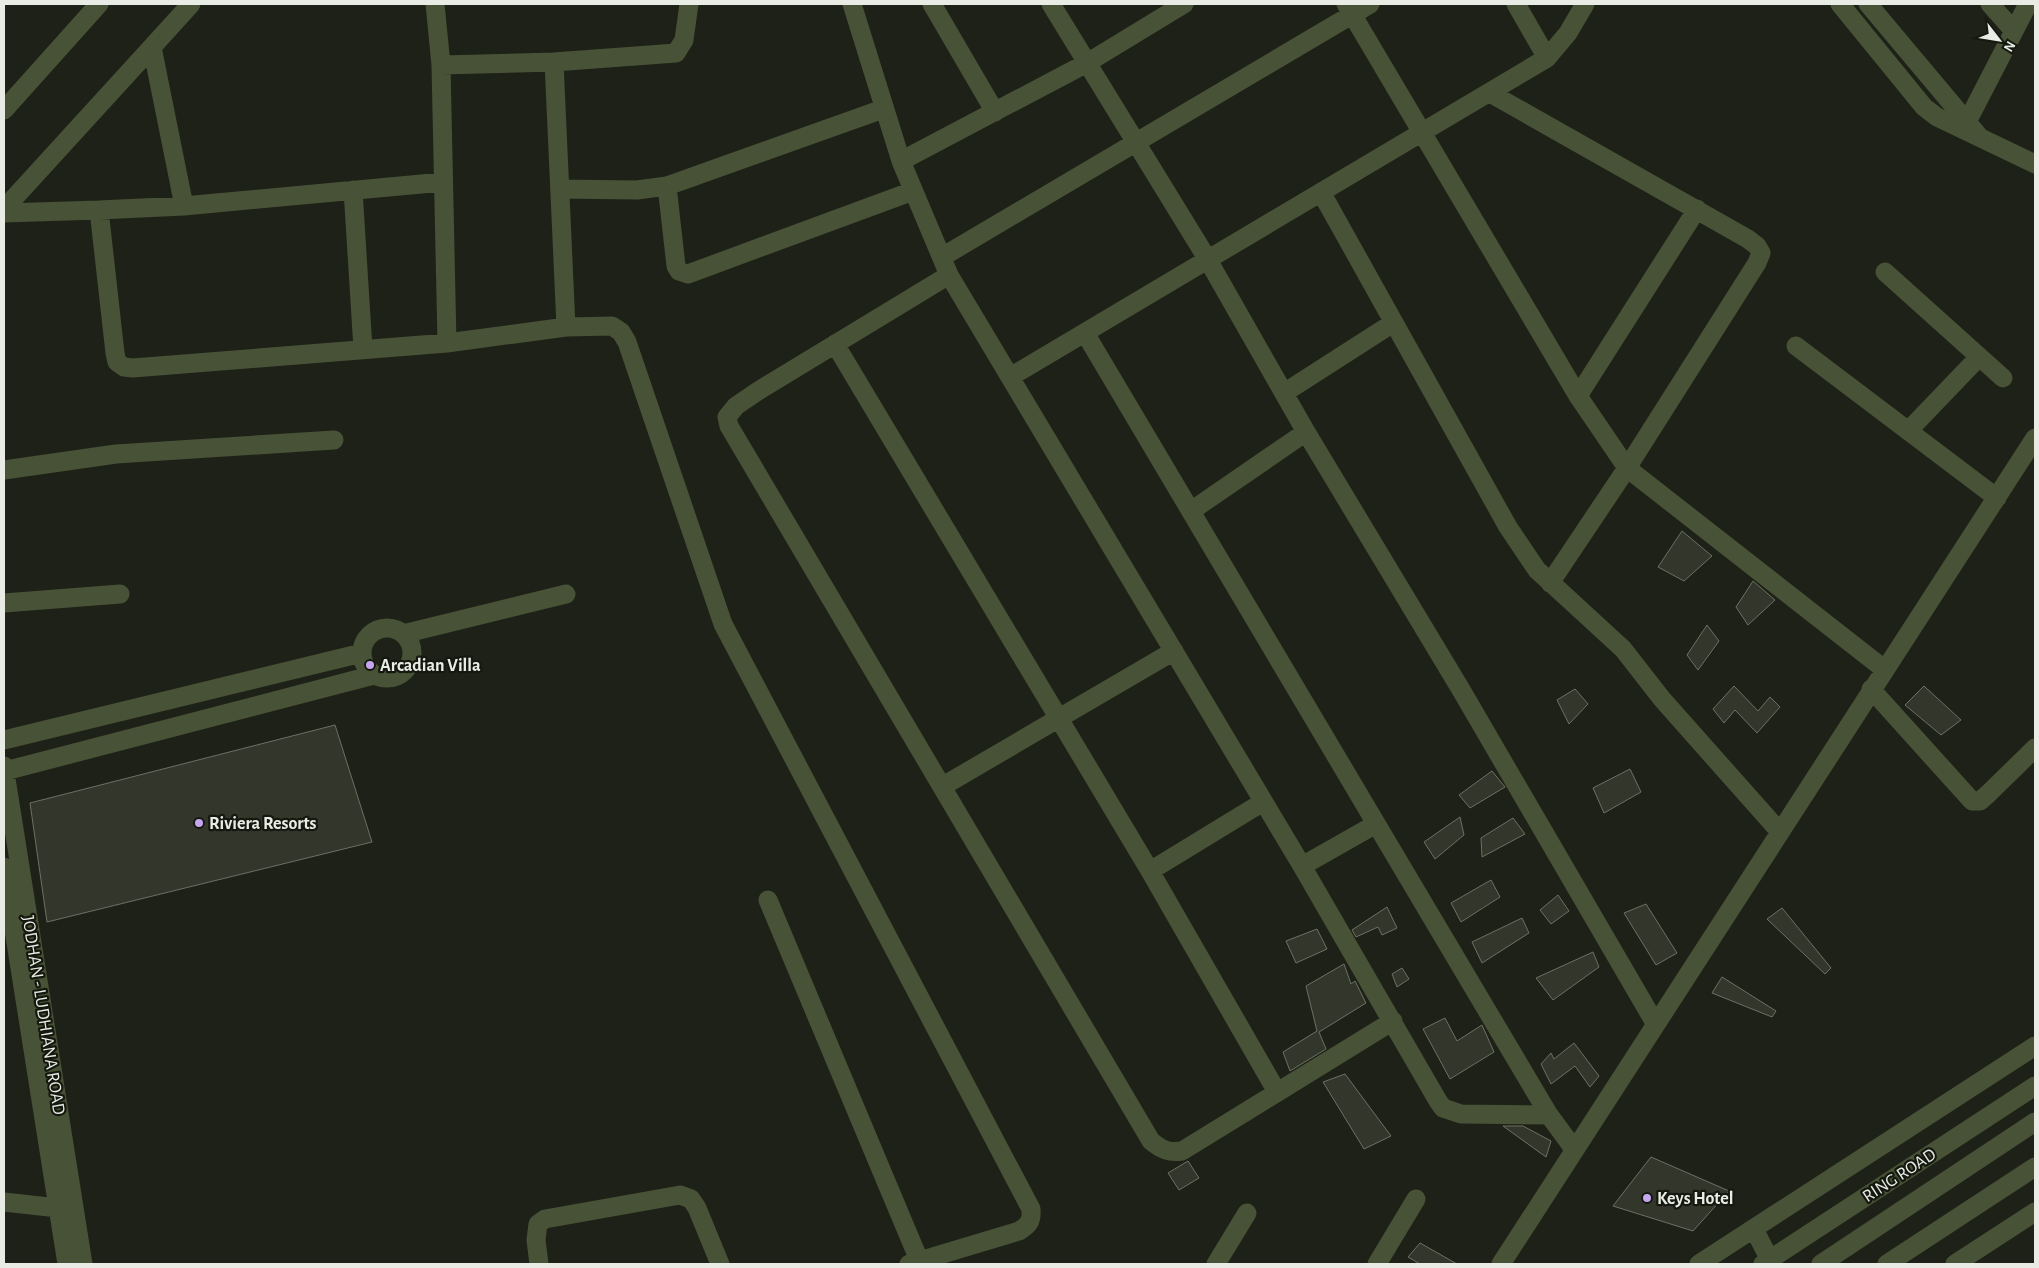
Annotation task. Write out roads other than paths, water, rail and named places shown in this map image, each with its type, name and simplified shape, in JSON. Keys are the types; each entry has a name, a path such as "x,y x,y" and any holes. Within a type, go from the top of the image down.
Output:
{"street":[{"path":"4,110 99,4"},
{"path":"4,209 191,4"},
{"path":"436,4 441,65 447,343"},
{"path":"441,65 554,62 676,53 684,40 689,4"},
{"path":"852,4 901,162 949,274 1444,1108 1461,1114 1549,1115"},
{"path":"932,4 995,112"},
{"path":"1052,4 1134,143 1208,260 1306,432 1460,688 1655,1023"},
{"path":"901,162 1087,63 1184,4"},
{"path":"942,257 1134,143 1349,9 1370,4"},
{"path":"1516,4 1547,58"},
{"path":"1010,377 1547,58 1568,33 1585,4"},
{"path":"1840,4 1930,112 1949,124 2035,164"},
{"path":"1868,4 1981,138"},
{"path":"1990,4 2014,31"},
{"path":"1967,122 2028,4"},
{"path":"1349,9 1578,396 1627,468 1884,669"},
{"path":"1877,50 1895,34"},
{"path":"152,47 184,206"},
{"path":"554,62 566,327"},
{"path":"1490,93 1748,239 1757,246 1761,253 1757,263 1627,468 1550,583"},
{"path":"560,189 637,190 667,186 883,109"},
{"path":"4,213 184,206 443,182"},
{"path":"667,186 676,266 684,274 913,191"},
{"path":"353,190 362,349"},
{"path":"1321,192 1508,527 1537,570 1623,649 1662,698 1780,832"},
{"path":"1578,396 1696,209"},
{"path":"98,210 115,353 117,362 124,366 133,368 447,343 566,327 612,326 621,332 627,342 724,624 1031,1209 1032,1218 1028,1226 1019,1231 918,1263 768,900"},
{"path":"1885,272 2003,378"},
{"path":"949,274 736,406 727,417 729,426 1151,1141 1161,1150 1172,1153 1182,1151 1394,1021"},
{"path":"1284,393 1393,323"},
{"path":"1085,332 1549,1115 1574,1150"},
{"path":"835,344 1150,870 1278,1092"},
{"path":"1796,346 1997,498"},
{"path":"1908,431 1979,357"},
{"path":"1191,511 1306,432"},
{"path":"1501,1264 1655,1023 2035,438"},
{"path":"4,470 116,454 334,440"},
{"path":"4,603 120,594"},
{"path":"403,634 566,594"},
{"path":"4,768 153,733 374,674 390,678 405,671 412,656 408,640 396,629 380,629 367,638 362,653 363,661 374,674"},
{"path":"943,786 1060,720 1174,651"},
{"path":"4,740 362,653"},
{"path":"1871,689 1972,802 1980,801 2035,748"},
{"path":"149,705 153,733"},
{"name":"JODHAN - LUDHIANA ROAD","path":"4,768 83,1264"},
{"path":"1150,870 1263,802"},
{"path":"1302,866 1376,824"},
{"name":"JODHAN - LUDHIANA ROAD","path":"4,866 67,1264"},
{"path":"1699,1264 2035,1046"},
{"name":"RING ROAD","path":"1766,1262 2035,1086"},
{"name":"RING ROAD","path":"1821,1264 2035,1122"},
{"path":"1887,1264 2035,1167"},
{"path":"539,1264 538,1224 545,1219 680,1195 691,1200 697,1208 720,1264"},
{"path":"1376,1264 1416,1199"},
{"path":"4,1202 58,1208"},
{"path":"1955,1264 2035,1212"},
{"path":"1200,1264 1217,1262 1247,1213"},
{"path":"1754,1229 1766,1262"}],"place":[{"name":"Arcadian Villa","path":"370,665"},
{"name":"Riviera Resorts","path":"199,823"},
{"name":"Keys Hotel","path":"1647,1198"}]}
